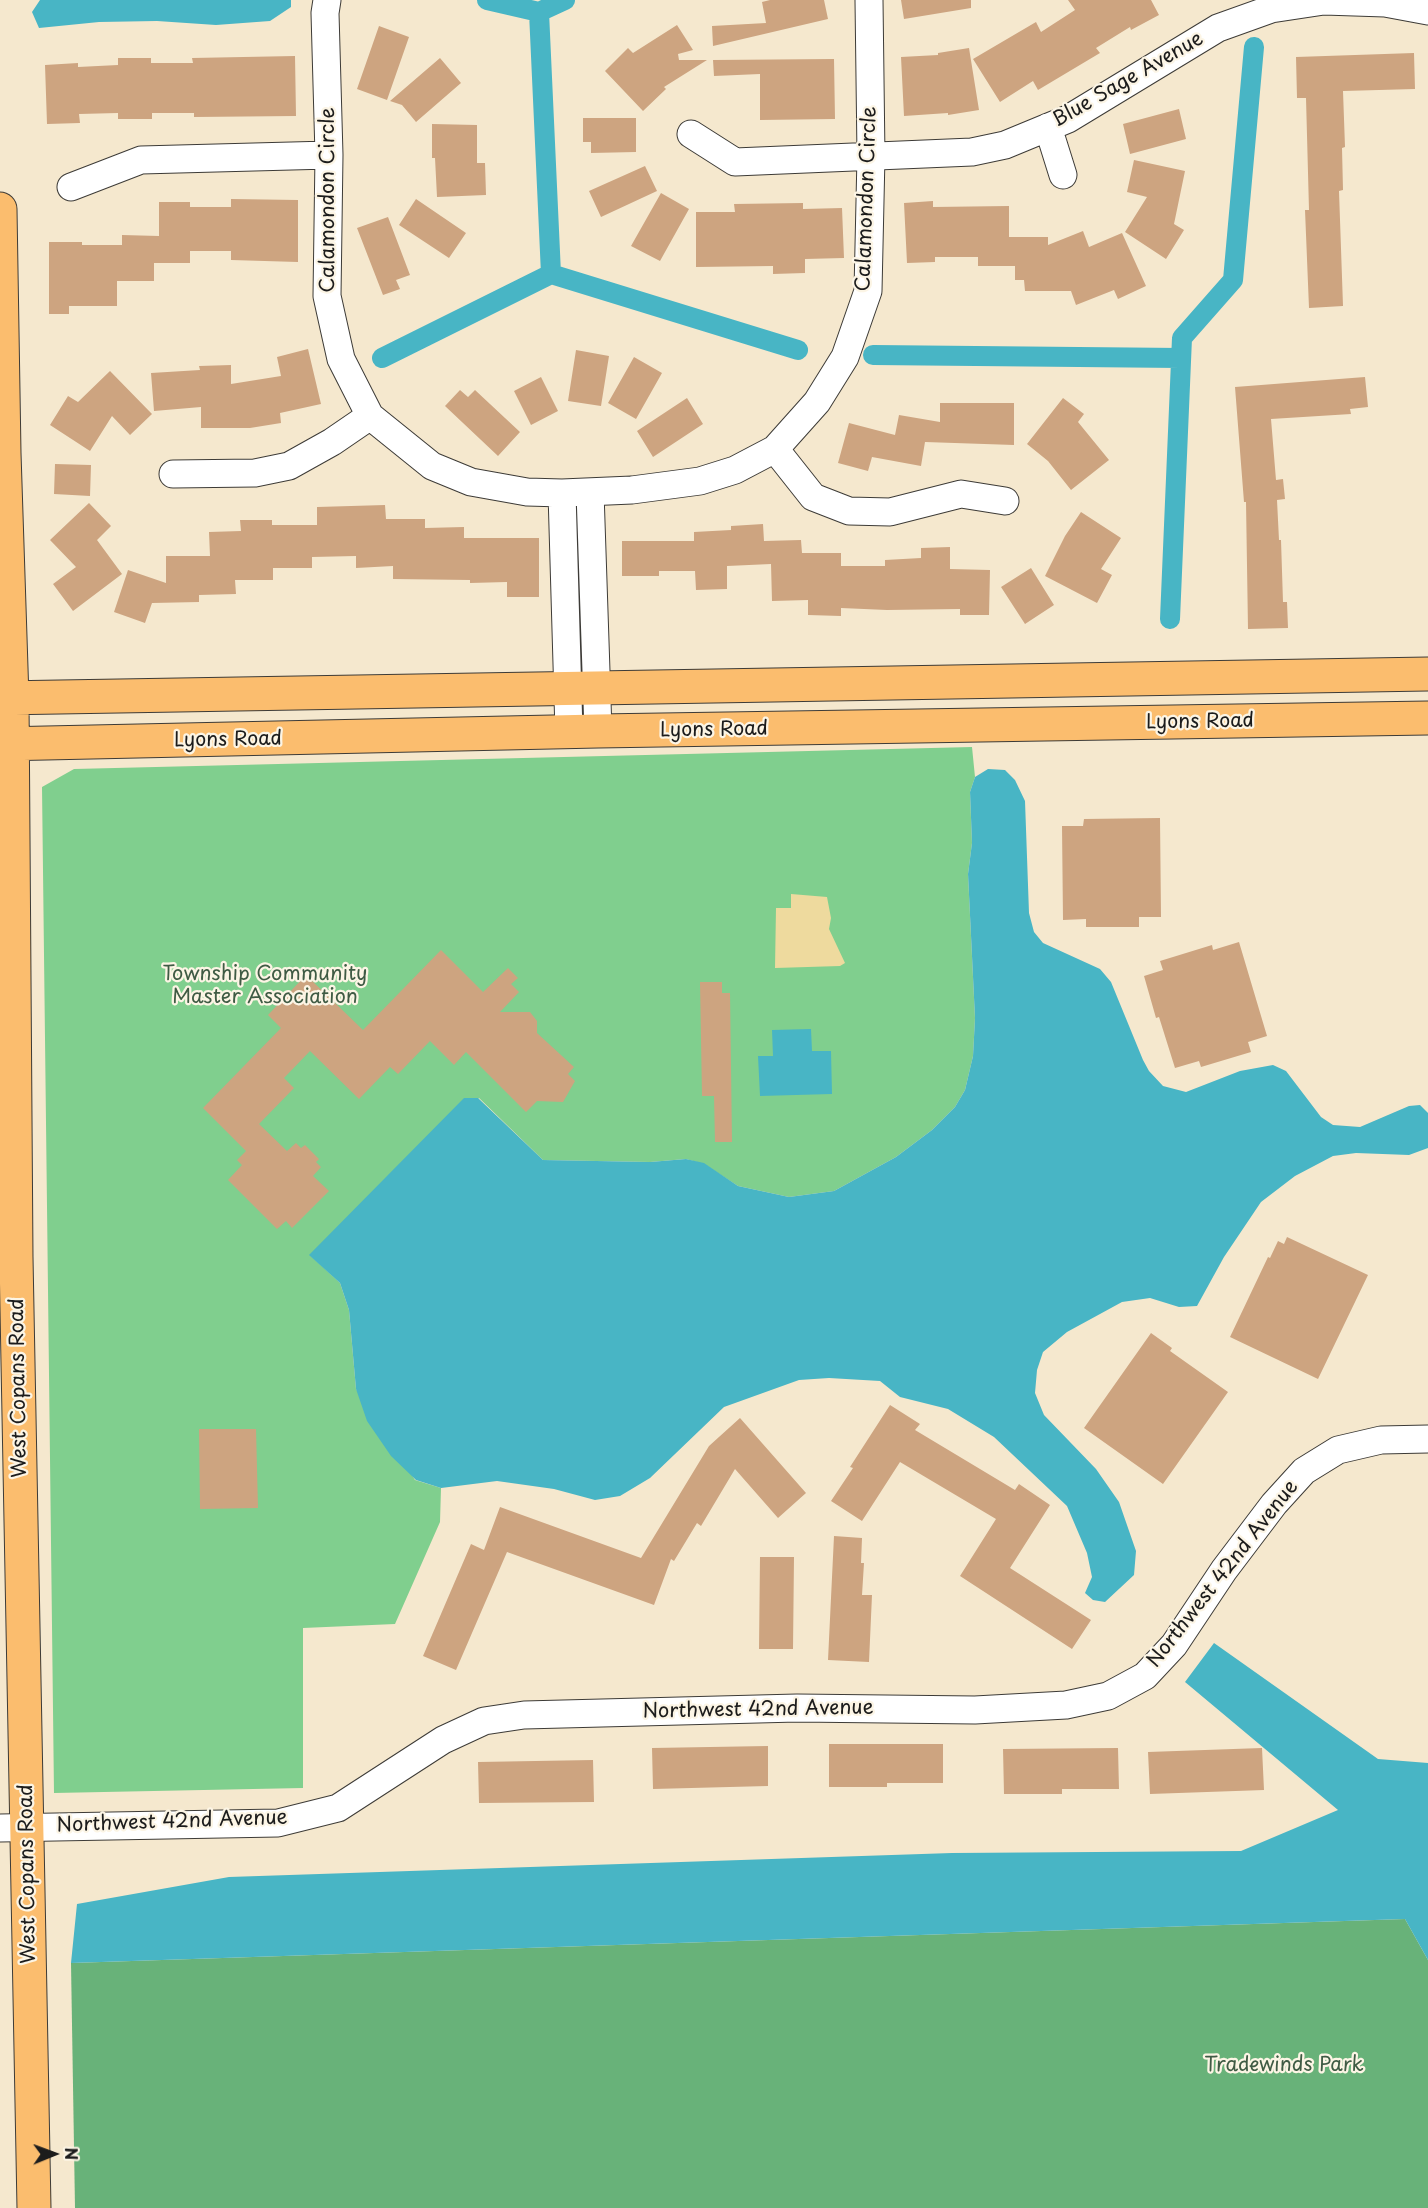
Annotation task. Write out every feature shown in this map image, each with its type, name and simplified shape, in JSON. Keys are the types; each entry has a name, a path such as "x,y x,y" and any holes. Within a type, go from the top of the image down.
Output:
{"main road":[{"name":"West Copans Road","path":"0,209 4,453 8,1272 14,1828 34,2208"},
{"path":"6,698 1428,674"},
{"name":"Lyons Road","path":"6,744 584,731 1428,718"}],"street":[{"name":"Calamondon Circle","path":"327,0 325,14 330,155 327,296 341,359 370,416 432,466 471,482 527,492 562,494 632,490 700,481 735,470 775,449 817,402 845,357 868,291 871,156 869,0"},
{"name":"Blue Sage Avenue","path":"691,134 735,162 972,152 1005,145 1068,119 1218,28 1271,9 1324,1 1385,3 1428,11"},
{"path":"1048,127 1063,175"},
{"path":"71,187 141,160 330,155"},
{"path":"173,474 255,473 289,466 332,442 370,416"},
{"path":"775,449 813,497 849,511 890,512 961,494 1005,501"},
{"path":"582,689 590,492"},
{"path":"562,494 582,689 584,731"},
{"name":"Northwest 42nd Avenue","path":"14,1828 278,1823 338,1808 443,1740 484,1721 524,1715 797,1708 975,1710 1066,1705 1108,1696 1145,1676 1174,1645 1224,1570 1274,1504 1304,1471 1338,1449 1381,1440 1428,1440"}],"green space":[{"name":"Township Community Master Association","path":"972,747 975,777 970,792 972,843 968,874 975,1018 973,1056 965,1090 955,1107 932,1130 896,1157 834,1191 789,1197 738,1186 704,1164 686,1159 650,1162 543,1160 479,1098 310,1255 340,1283 349,1310 356,1389 415,1480 441,1488 440,1522 395,1624 303,1628 303,1788 54,1793 42,787 74,769"},
{"name":"Tradewinds Park","path":"1405,1919 1428,1960 1428,2208 75,2208 71,1963"}],"sand":[{"path":"791,894 827,897 831,918 829,929 845,963 840,966 775,968 776,908 791,908"}],"water":[{"path":"40,0 291,0 291,7 270,21 216,25 157,21 99,22 39,28 32,12"},
{"path":"988,769 1005,770 1015,780 1025,801 1029,913 1034,932 1043,943 1100,969 1111,982 1143,1060 1149,1071 1163,1086 1186,1092 1240,1071 1273,1065 1286,1071 1321,1117 1333,1125 1360,1127 1409,1106 1420,1105 1428,1113 1428,1148 1409,1155 1356,1153 1333,1156 1295,1176 1261,1202 1224,1257 1197,1306 1179,1307 1150,1298 1122,1302 1067,1332 1043,1352 1037,1370 1035,1393 1044,1415 1096,1469 1119,1502 1136,1551 1134,1575 1105,1602 1093,1600 1085,1593 1092,1577 1087,1553 1067,1506 994,1437 948,1409 900,1397 880,1381 829,1378 799,1380 724,1407 650,1478 620,1496 595,1500 554,1489 497,1481 441,1488 416,1480 391,1456 367,1421 356,1389 349,1310 340,1283 309,1255 464,1098 478,1098 543,1160 650,1162 686,1159 704,1163 738,1186 789,1197 834,1191 896,1157 932,1130 955,1107 965,1090 973,1056 975,1018 968,874 972,843 970,792 975,777"},
{"path":"811,1029 812,1051 831,1051 832,1094 760,1096 758,1056 773,1056 772,1030"},
{"path":"1214,1643 1378,1759 1428,1763 1428,1960 1405,1919 71,1963 77,1904 229,1877 952,1853 1241,1851 1338,1810 1185,1682"}],"building":[{"path":"824,0 828,19 713,46 712,26 766,23 762,2"},
{"path":"901,0 971,0 971,8 904,19"},
{"path":"1068,0 1151,0 1159,15 1131,30 1130,27 1096,48 1100,53 1038,90 1033,81 1000,102 973,59 1036,22 1041,32 1075,10"},
{"path":"677,25 693,50 678,54 679,60 707,60 664,87 666,89 643,111 605,71 628,48 633,53"},
{"path":"379,26 409,37 387,100 357,89"},
{"path":"969,48 979,110 948,115 948,113 904,116 901,57 938,55 938,53"},
{"path":"1414,53 1415,89 1343,91 1345,147 1342,148 1343,190 1339,191 1343,306 1309,308 1305,210 1309,210 1306,98 1297,98 1296,57"},
{"path":"295,56 296,116 194,117 194,113 152,113 152,119 118,119 118,113 79,114 80,123 47,124 45,65 78,63 78,67 118,65 118,58 151,58 151,63 193,63 192,58"},
{"path":"440,58 461,83 416,122 402,105 390,101"},
{"path":"834,59 835,119 760,120 760,74 714,76 713,60"},
{"path":"1179,109 1186,139 1130,154 1123,124"},
{"path":"583,118 636,118 636,152 591,153 591,142 583,142"},
{"path":"432,124 477,125 477,163 485,163 486,195 437,197 435,158 432,158"},
{"path":"1134,160 1185,171 1174,224 1184,230 1166,259 1125,232 1147,197 1127,192"},
{"path":"645,166 657,191 601,217 589,191"},
{"path":"661,193 689,209 660,261 631,246"},
{"path":"231,199 298,200 298,262 231,260 231,251 190,251 190,263 154,263 154,281 117,281 117,306 69,306 69,314 49,314 49,242 122,245 122,235 159,236 159,202 190,202 190,207 231,207"},
{"path":"416,199 466,233 449,258 399,225"},
{"path":"933,201 933,207 1009,206 1009,237 1048,237 1048,245 1083,231 1089,247 1122,233 1146,286 1118,299 1114,290 1076,305 1071,291 1025,291 1024,280 1015,280 1015,266 978,266 978,257 935,257 935,262 907,263 904,203"},
{"path":"803,203 803,209 842,208 844,258 805,259 805,273 773,274 773,266 696,267 696,212 735,212 734,204"},
{"path":"388,217 410,275 396,280 400,289 383,295 357,228"},
{"path":"308,349 321,404 280,413 281,423 250,428 201,428 201,407 154,411 151,373 200,370 199,366 231,365 231,384 281,376 277,357"},
{"path":"576,350 609,356 601,406 568,401"},
{"path":"634,357 662,373 636,419 608,403"},
{"path":"110,371 152,414 130,435 112,416 90,451 50,425 68,396 78,402"},
{"path":"541,377 558,411 531,425 514,391"},
{"path":"1365,377 1368,407 1350,409 1351,414 1271,419 1276,480 1283,479 1285,499 1277,500 1283,602 1287,602 1288,628 1248,629 1246,502 1244,502 1235,387"},
{"path":"460,390 468,397 475,390 520,432 498,456 445,406"},
{"path":"687,398 703,424 653,457 637,431"},
{"path":"1063,398 1084,414 1078,422 1109,460 1071,490 1048,461 1027,444"},
{"path":"940,403 1014,403 1014,445 925,442 921,466 872,457 868,471 838,463 849,423 895,435 899,415 940,422"},
{"path":"55,464 91,465 90,496 54,494"},
{"path":"89,503 111,526 97,540 122,574 73,611 53,584 76,567 50,540"},
{"path":"385,505 386,519 425,519 425,528 464,527 464,538 539,538 539,597 507,597 507,582 470,583 470,580 393,579 393,566 356,568 356,556 312,557 312,568 273,568 273,580 235,580 236,594 199,595 199,602 152,603 145,623 114,612 128,570 166,583 166,556 210,556 209,532 241,531 240,520 272,520 272,525 317,525 317,507"},
{"path":"1081,512 1121,538 1101,569 1112,575 1097,603 1045,576 1065,536"},
{"path":"763,524 764,541 801,540 802,553 841,553 841,566 885,566 885,560 921,558 921,548 950,547 950,569 990,570 989,615 960,615 960,609 841,608 841,616 808,615 808,600 772,601 771,564 727,566 727,589 696,590 695,571 659,571 659,576 622,576 622,541 694,541 694,532 731,530 731,526"},
{"path":"1031,568 1054,605 1025,624 1001,587"},
{"path":"1160,818 1161,917 1139,917 1139,927 1086,927 1086,919 1063,920 1062,826 1083,826 1084,819"},
{"path":"1239,942 1267,1036 1248,1042 1251,1052 1201,1067 1199,1061 1175,1068 1159,1017 1156,1018 1144,976 1163,970 1160,961 1212,945 1213,950"},
{"path":"441,950 483,992 508,968 518,978 511,984 519,992 500,1012 530,1012 537,1021 537,1033 574,1067 568,1074 575,1081 563,1102 537,1101 526,1112 466,1052 454,1065 430,1041 398,1074 390,1067 359,1099 310,1051 284,1078 294,1088 259,1124 287,1151 296,1143 301,1148 305,1145 319,1159 316,1162 321,1167 313,1176 329,1191 292,1228 286,1221 277,1229 228,1180 242,1165 237,1160 246,1151 203,1108 281,1028 268,1015 306,975 363,1030"},
{"path":"700,982 722,982 722,993 730,993 732,1142 715,1142 714,1096 702,1096"},
{"path":"1287,1237 1368,1275 1318,1379 1230,1337 1268,1257 1270,1258 1278,1241 1284,1244"},
{"path":"1151,1333 1172,1348 1170,1351 1228,1392 1163,1484 1084,1428"},
{"path":"890,1405 920,1424 915,1430 1015,1490 1019,1484 1050,1505 1010,1568 1091,1620 1072,1649 960,1576 996,1519 900,1462 862,1521 831,1501"},
{"path":"740,1418 806,1493 778,1518 735,1469 701,1526 697,1523 674,1561 671,1559 654,1605 507,1552 456,1670 423,1656 471,1544 484,1550 500,1507 641,1558 709,1446"},
{"path":"199,1429 256,1429 258,1508 200,1509"},
{"path":"834,1536 862,1538 861,1563 864,1563 862,1595 872,1595 869,1662 828,1660"},
{"path":"760,1557 794,1557 793,1649 759,1649"},
{"path":"829,1744 943,1744 943,1783 887,1783 887,1787 829,1787"},
{"path":"768,1746 768,1786 653,1789 652,1748"},
{"path":"1118,1748 1119,1789 1062,1789 1062,1794 1004,1794 1003,1749"},
{"path":"1262,1748 1264,1790 1150,1794 1148,1752"},
{"path":"593,1760 594,1802 479,1803 478,1762"}],"waterway":[{"path":"487,0 539,12"},
{"path":"382,358 551,274 539,12 565,0"},
{"path":"1170,619 1182,338 1233,280 1254,47"},
{"path":"551,274 798,350"},
{"path":"873,355 1181,358"}]}
